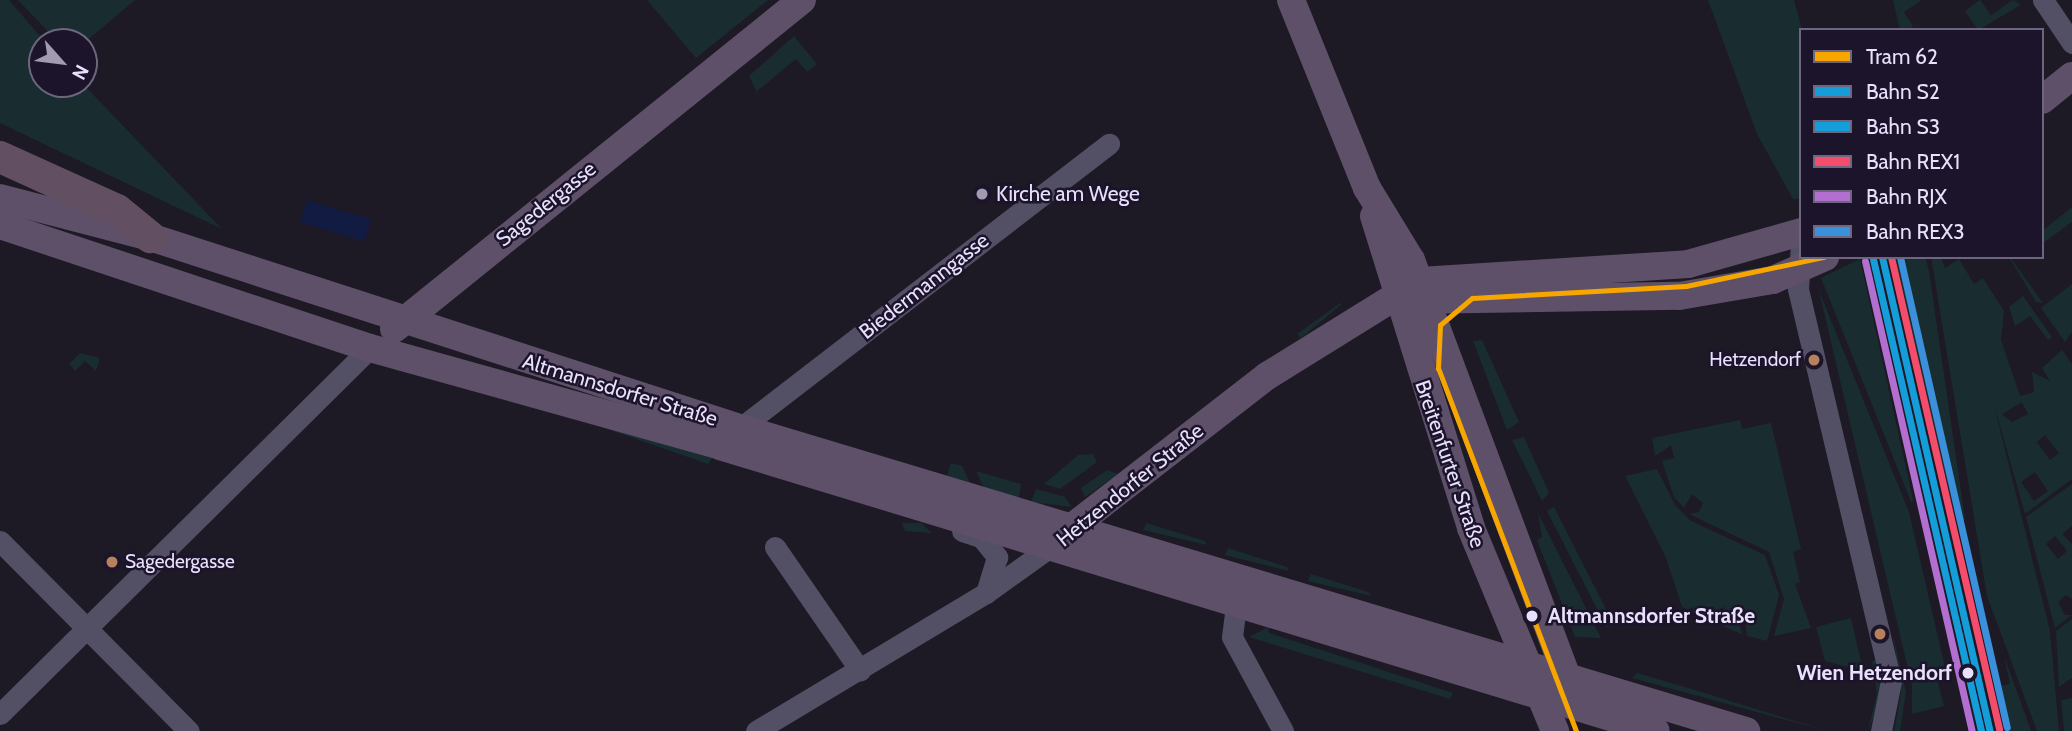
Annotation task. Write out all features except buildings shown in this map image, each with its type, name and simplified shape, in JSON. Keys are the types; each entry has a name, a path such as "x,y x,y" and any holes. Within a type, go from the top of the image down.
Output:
{"highway":[{"path":"0,157 117,211 149,237"}],"main road":[{"name":"Sagedergasse","path":"370,348 802,0"},
{"name":"Breitenfurter Straße","path":"1299,3 1367,188 1415,294 1471,528 1537,698 1555,731"},
{"path":"2044,98 2072,76"},
{"name":"Altmannsdorfer Straße","path":"0,198 149,237 740,428 1062,538 1237,593 1537,698 1581,720 1656,731"},
{"name":"Altmannsdorfer Straße","path":"0,225 370,348 913,504 1062,538"},
{"name":"Hetzendorfer Straße","path":"1062,538 1267,376 1415,294 1688,264 1799,233"},
{"path":"1415,294 1457,319 1679,296 1795,272 1821,259"},
{"name":"Breitenfurter Straße","path":"1415,294 1457,319 1581,720"},
{"name":"Altmannsdorfer Straße","path":"1237,593 1526,669 1746,731"}],"street":[{"path":"2043,0 2072,43"},
{"name":"Biedermanngasse","path":"740,428 1109,144"},
{"path":"1799,253 1795,272 1891,681 1881,731"},
{"name":"Sagedergasse","path":"0,714 370,348"},
{"name":"Altmannsdorfer Straße","path":"913,504 924,520 989,543 998,566 986,593"},
{"name":"Hetzendorfer Straße","path":"756,731 986,593 1062,538"},
{"path":"0,541 189,731"},
{"path":"775,547 860,670"},
{"path":"1237,593 1232,637 1283,731"}],"green space":[{"path":"0,0 9,0 33,28 28,28 28,98 96,98 222,229 0,123"},
{"path":"18,0 135,0 98,31 98,28 45,28"},
{"path":"647,0 768,0 696,58"},
{"path":"1708,0 1794,0 1801,28 1799,28 1799,198 1793,199 1757,134"},
{"path":"1893,0 1922,0 1904,12 1913,26 1900,28"},
{"path":"1980,0 1991,15 2013,0 2021,5 1981,28 1977,28 1965,11"},
{"path":"794,36 817,64 807,72 796,59 757,91 761,101 749,76"},
{"path":"2072,207 2072,222 2044,242 2044,229"},
{"path":"1860,259 1913,500 1912,504 1821,278"},
{"path":"1892,259 1926,259 1929,271 1965,519 1958,528"},
{"path":"1931,259 1942,259 1945,268 1959,259 1974,284 1983,278 2004,311 2001,340 2020,396 2034,392 2032,372 2050,381 2042,368 2062,350 2072,364 2072,479 2025,514 1993,401 2050,631 2059,731 2037,731 1987,596","holes":["2022,402 2028,414 2012,422 2002,414","2045,435 2059,453 2050,460 2037,442","2035,472 2048,491 2034,501 2021,482"]},
{"path":"2010,259 2043,303 2036,302"},
{"path":"2072,284 2072,332 2065,342 2041,308"},
{"path":"1819,291 1909,512 1948,680 1938,683 1944,706 1912,714 1912,686"},
{"path":"2023,296 2052,337 2048,340 2030,316 2015,326 2009,307"},
{"path":"1340,303 1342,304 1301,338 1297,334"},
{"path":"1482,340 1519,422 1507,430 1473,341"},
{"path":"80,353 100,358 96,371 85,361 75,371 69,364"},
{"path":"1740,420 1742,429 1771,423 1801,549 1793,552 1800,582 1795,584 1811,628 1774,636 1784,599 1769,552 1689,514 1699,512 1703,503 1692,494 1684,508 1674,497 1662,461 1674,458 1671,445 1655,456 1652,438"},
{"path":"593,424 714,456 708,464"},
{"path":"1524,437 1549,493 1542,501 1512,440"},
{"path":"1093,454 1097,462 1060,489 1044,484 1078,455"},
{"path":"951,463 962,466 970,483 947,476"},
{"path":"1657,469 1675,505 1691,521 1765,555 1779,595 1767,641 1747,636 1745,619 1738,621 1743,635 1682,607 1666,558 1625,476"},
{"path":"1107,470 1118,474 1085,497 1081,488"},
{"path":"976,471 1021,484 1019,498 984,488"},
{"path":"2072,484 2072,526 2062,534 2072,544 2072,599 2066,595 2058,602 2065,615 2072,615 2055,628 2026,517","holes":["2055,536 2067,551 2058,559 2046,544"]},
{"path":"1036,489 1065,497 1072,507 1031,502"},
{"path":"1554,507 1613,624 1606,627 1547,511"},
{"path":"1538,513 1601,638 1575,637 1537,540 1542,537"},
{"path":"902,523 921,523 932,533 905,531"},
{"path":"1146,523 1205,541 1207,545 1143,530"},
{"path":"1228,548 1287,567 1289,571 1225,555"},
{"path":"1311,574 1368,592 1371,596 1308,581"},
{"path":"1851,618 1863,671 1825,661 1816,627"},
{"path":"2072,619 2072,678 2059,687 2056,631"},
{"path":"1268,627 1269,633 1453,693 1450,699 1249,637"},
{"path":"1893,635 1906,692 1900,731 1894,731 1901,693"},
{"path":"1879,656 1886,687 1868,731 1877,693 1872,662"},
{"path":"2004,656 2031,731 2005,731 1995,687 2010,684"},
{"path":"1637,673 1695,690 1827,731 1632,678"},
{"path":"2072,698 2072,731 2064,731 2061,700"}],"water":[{"path":"307,200 371,220 364,242 300,222"}],"tram line":[{"name":"62","path":"1576,731 1438,368 1440,325 1472,298 1686,286 1814,259"}],"rail line":[{"name":"S3","path":"1873,259 1981,731"},
{"name":"S2","path":"1882,259 1990,731"},
{"name":"REX1","path":"1891,259 1999,729"},
{"name":"REX3","path":"1900,259 2007,727"},
{"name":"RJX","path":"1865,261 1972,731"}],"place":[{"name":"Kirche am Wege","path":"982,194"},
{"name":"Hetzendorf","path":"1814,360"},
{"name":"Sagedergasse","path":"112,562"},
{"name":"Altmannsdorfer Straße","path":"1532,616"},
{"name":"Wien Hetzendorf","path":"1968,673"}]}
